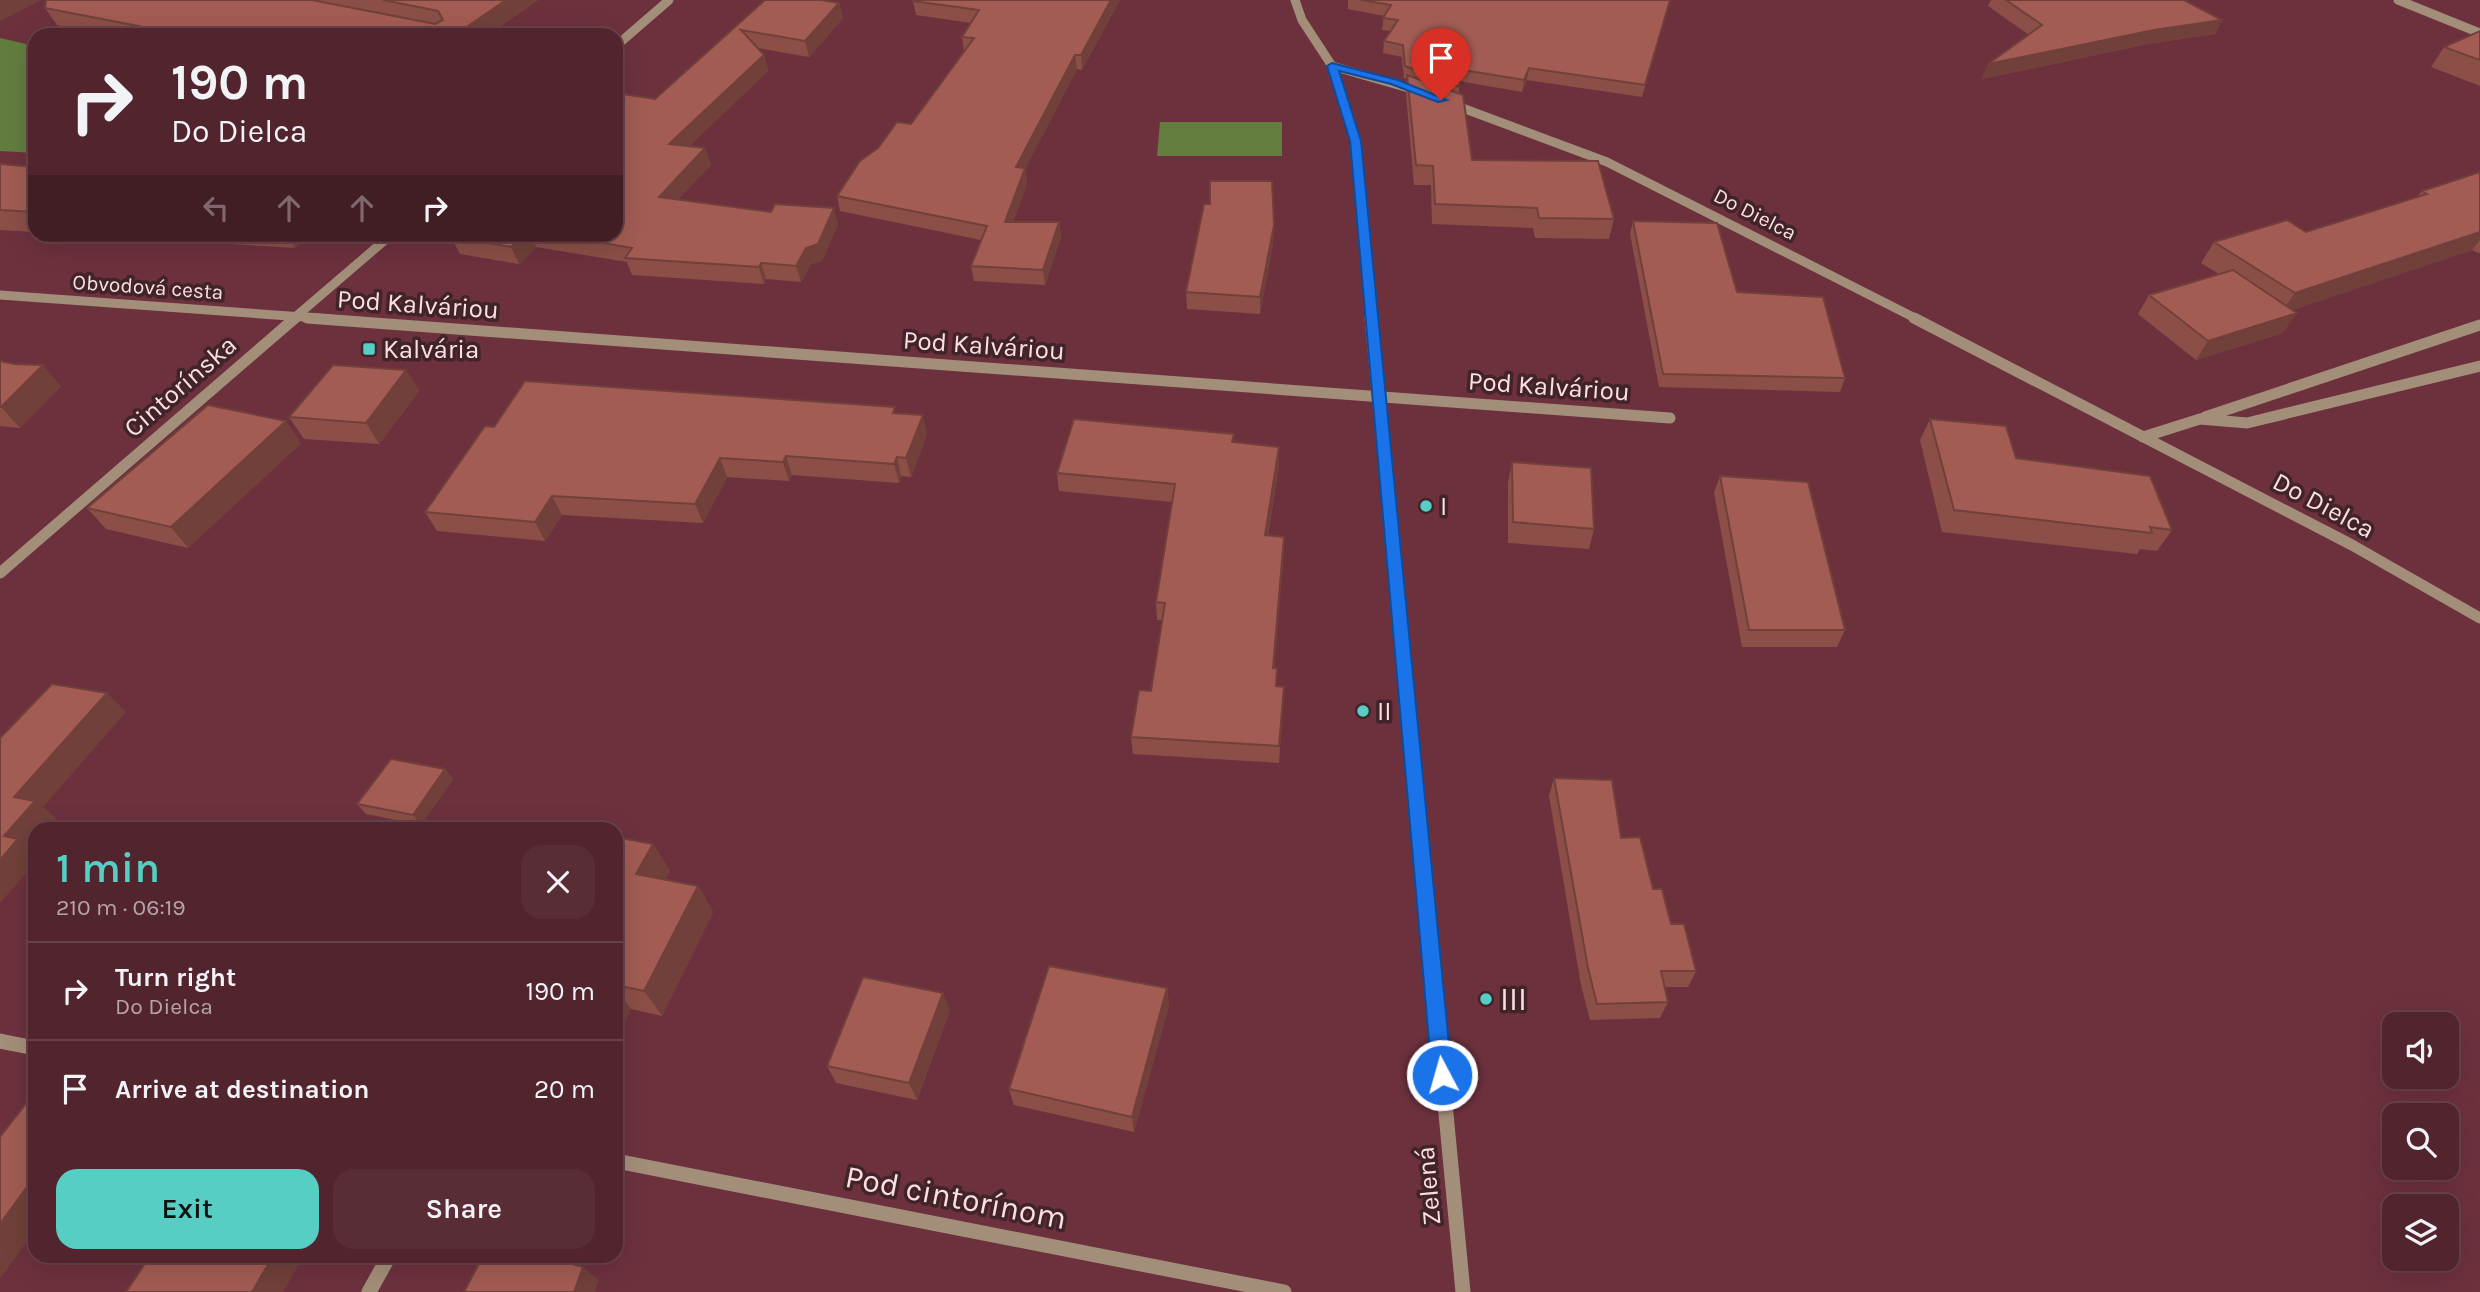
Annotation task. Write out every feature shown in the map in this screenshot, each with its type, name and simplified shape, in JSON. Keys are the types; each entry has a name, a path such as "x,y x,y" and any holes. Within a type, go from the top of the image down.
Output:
{"street":[{"path":"623,40 669,0"},
{"name":"Zelená","path":"1295,0 1302,20 1332,66 1355,141 1463,1292"},
{"path":"2398,0 2480,33"},
{"path":"1332,66 1394,82 1432,96"},
{"name":"Do Dielca","path":"1444,101 1606,162 1766,241 2352,545 2480,618"},
{"name":"Cintorínska","path":"0,573 382,242"},
{"name":"Obvodová cesta","path":"0,295 293,317"},
{"name":"Pod Kalváriou","path":"293,317 1671,418"},
{"path":"2143,437 2480,325"},
{"path":"2200,419 2247,423 2480,366"},
{"path":"0,1041 28,1047"},
{"name":"Pod cintorínom","path":"623,1162 1284,1292"},
{"path":"369,1292 385,1263"}],"green space":[{"path":"0,38 28,44 28,153 0,151"},
{"path":"1160,122 1282,122 1282,156 1157,156"}],"building":[{"path":"46,0 312,0 435,24 443,20 438,11 383,0 506,0 465,28 134,28 138,26 45,8"},
{"path":"765,0 821,0 839,3 805,41 741,30 764,55 669,144 705,148 659,197 771,212 775,204 834,208 818,244 806,248 796,266 761,263 759,267 625,258 632,248 597,242 623,242 623,94 655,99"},
{"path":"914,0 1111,0 1081,55 1075,55 1016,167 1025,168 1005,222 1059,222 1043,270 971,266 987,226 837,196 860,161 878,148 897,122 911,124 974,38 962,37 979,10"},
{"path":"1361,0 1670,0 1645,85 1529,68 1524,80 1457,69 1460,87 1405,66 1403,45 1384,41 1398,20 1383,18 1391,5"},
{"path":"2006,0 2184,0 2222,20 2154,30 1988,64 2042,25"},
{"path":"2480,31 2480,60 2444,47"},
{"path":"1407,75 1463,95 1472,160 1598,161 1614,219 1539,218 1537,208 1435,204 1433,166 1416,165"},
{"path":"0,164 28,166 28,212 0,210"},
{"path":"2480,172 2480,232 2295,293 2214,242 2287,220 2306,232 2427,194 2422,191"},
{"path":"1210,181 1272,181 1274,225 1260,297 1186,292 1204,204 1210,204"},
{"path":"1633,221 1717,223 1737,292 1823,297 1845,378 1663,374"},
{"path":"481,242 516,242 511,247"},
{"path":"2233,270 2297,313 2208,341 2149,295"},
{"path":"0,361 43,365 1,407 0,407"},
{"path":"333,365 406,370 366,423 289,417"},
{"path":"525,381 895,407 893,413 923,415 906,458 897,457 894,464 786,456 783,462 720,458 695,504 552,496 535,522 425,512 485,426 494,427"},
{"path":"208,405 286,421 171,527 87,508"},
{"path":"1074,419 1234,434 1232,442 1279,447 1265,535 1284,537 1273,668 1277,668 1276,686 1284,687 1279,746 1131,737 1139,690 1151,691 1165,603 1156,602 1175,484 1057,473"},
{"path":"1930,419 2006,426 2016,458 2150,476 2172,530 2150,527 2152,533 1954,510"},
{"path":"1512,462 1591,468 1594,529 1513,522"},
{"path":"1720,476 1808,482 1845,630 1749,630"},
{"path":"52,684 107,693 14,797 35,801 4,836 18,839 0,860 0,738"},
{"path":"391,759 445,769 413,815 357,804"},
{"path":"1554,778 1612,780 1621,838 1640,837 1653,889 1662,889 1671,924 1684,924 1696,971 1661,971 1668,1002 1597,1004 1588,968"},
{"path":"623,838 653,844 636,874 698,886 644,991 623,986"},
{"path":"1049,966 1167,988 1132,1117 1009,1089"},
{"path":"863,977 943,993 909,1083 827,1066"},
{"path":"28,1101 28,1186 0,1224 0,1137"},
{"path":"145,1263 269,1263 252,1292 126,1292"},
{"path":"479,1263 568,1263 583,1267 574,1292 464,1292"}],"place":[{"name":"Kalvária","path":"369,349"},
{"name":"I","path":"1426,506"},
{"name":"II","path":"1363,711"},
{"name":"III","path":"1486,999"}],"route":[{"path":"1441,100 1394,82 1332,66 1355,141 1442,1075"}]}
